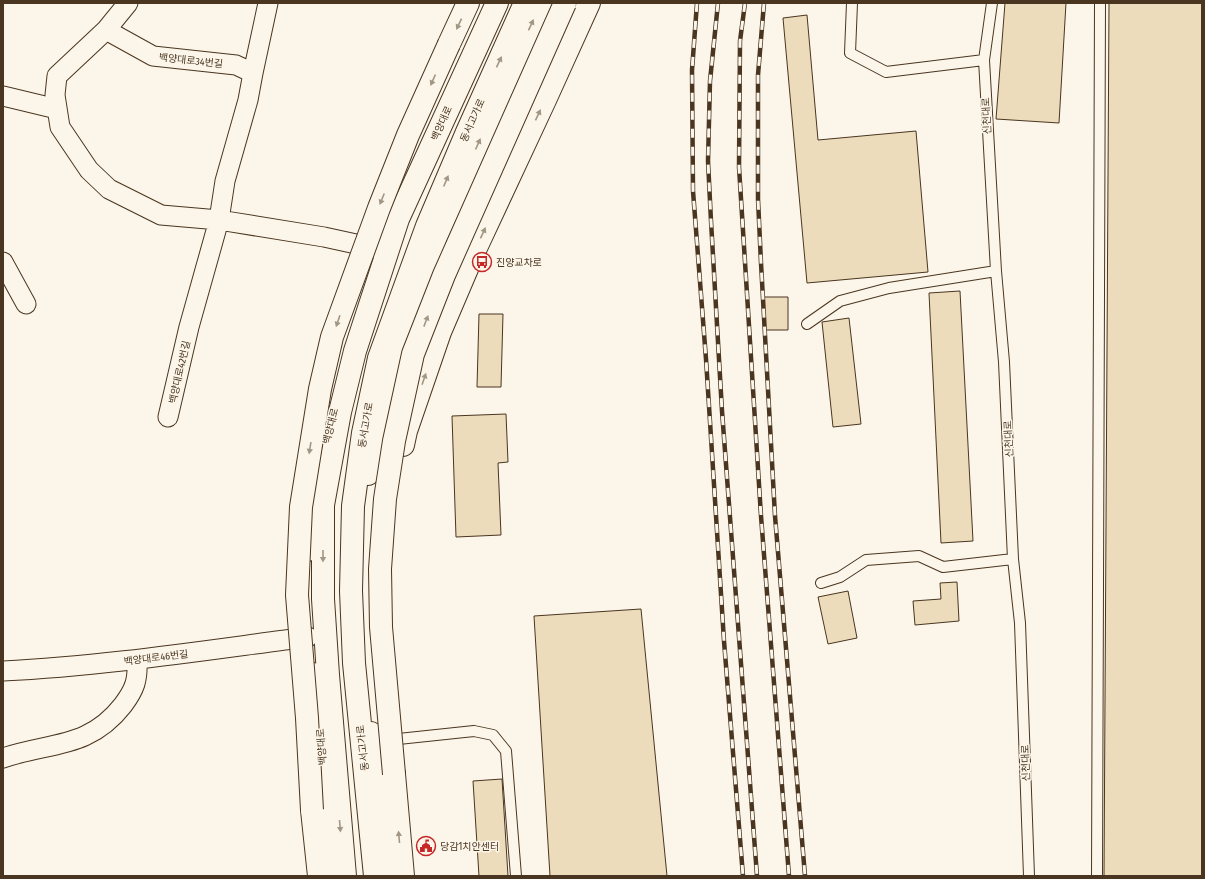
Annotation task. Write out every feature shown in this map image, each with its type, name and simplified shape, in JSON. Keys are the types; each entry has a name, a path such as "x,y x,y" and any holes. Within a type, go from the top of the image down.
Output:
{"main road":[{"path":"319,876 312,810 307,718 297,595 302,507 308,457 320,389 332,337 408,135 468,3"},
{"name":"백양대로","path":"329,876 320,732 308,636 308,546 313,507 328,430 384,250 447,110 489,3"},
{"path":"344,876 323,599 323,505 340,412 355,351 398,219 497,3"},
{"name":"동서고가로","path":"375,876 354,663 351,591 353,506 363,433 379,358 427,226 525,3"},
{"path":"387,876 380,805 359,636 358,555 366,486 380,400 400,330 436,237 542,3"},
{"path":"403,876 381,627 380,569 385,500 394,441 413,354 436,297 566,3"},
{"path":"380,805 381,741 390,516 406,431 440,332 475,250 589,3"}],"street":[{"path":"128,3 106,30 57,76 55,95 60,127 89,170 109,189 161,216 219,220 384,250"},
{"path":"219,220 225,181 248,100 268,3"},
{"name":"백양대로34번길","path":"106,30 153,56 236,65 253,73"},
{"path":"3,96 57,109"},
{"name":"백양대로42번길","path":"168,416 189,327 219,220"},
{"path":"3,262 26,304"},
{"name":"백양대로46번길","path":"3,671 32,670 137,660 308,636"},
{"path":"3,758 71,742 97,730 118,712 133,691 138,672 137,660"}],"lane":[{"path":"852,3 850,53 886,72 984,60"},
{"name":"신천대로","path":"992,3 984,60 996,271 1004,362 1013,559 1020,623 1029,876"},
{"path":"1098,876 1100,3"},
{"path":"807,324 840,301 889,288 996,271"},
{"path":"821,582 840,578 866,560 919,556 943,567 1013,559"},
{"path":"381,741 474,730 493,735 506,751 516,876"}],"building":[{"path":"1005,3 1066,3 1059,123 996,119"},
{"path":"1109,3 1202,3 1202,876 1104,876"},
{"path":"807,15 818,140 916,131 928,272 807,283 783,18"},
{"path":"960,291 973,541 941,543 929,293"},
{"path":"764,297 788,297 788,330 764,330"},
{"path":"479,314 503,314 501,387 477,387"},
{"path":"849,318 861,424 833,427 822,322"},
{"path":"506,414 508,462 498,463 501,535 456,537 452,416"},
{"path":"957,582 959,621 915,625 913,601 941,599 940,583"},
{"path":"848,591 857,638 828,644 818,597"},
{"path":"641,609 667,876 550,876 534,616"},
{"path":"502,779 508,876 479,876 473,781"}],"railway":[{"path":"697,3 692,70 693,191 706,359 724,641 743,876"},
{"path":"718,3 710,81 708,161 722,411 757,876"},
{"path":"745,3 740,41 739,167 761,516 789,876"},
{"path":"764,3 758,75 758,199 761,263 775,516 805,876"}],"place":[{"name":"진양교차로","path":"482,262"},
{"name":"당감1치안센터","path":"426,846"}]}
